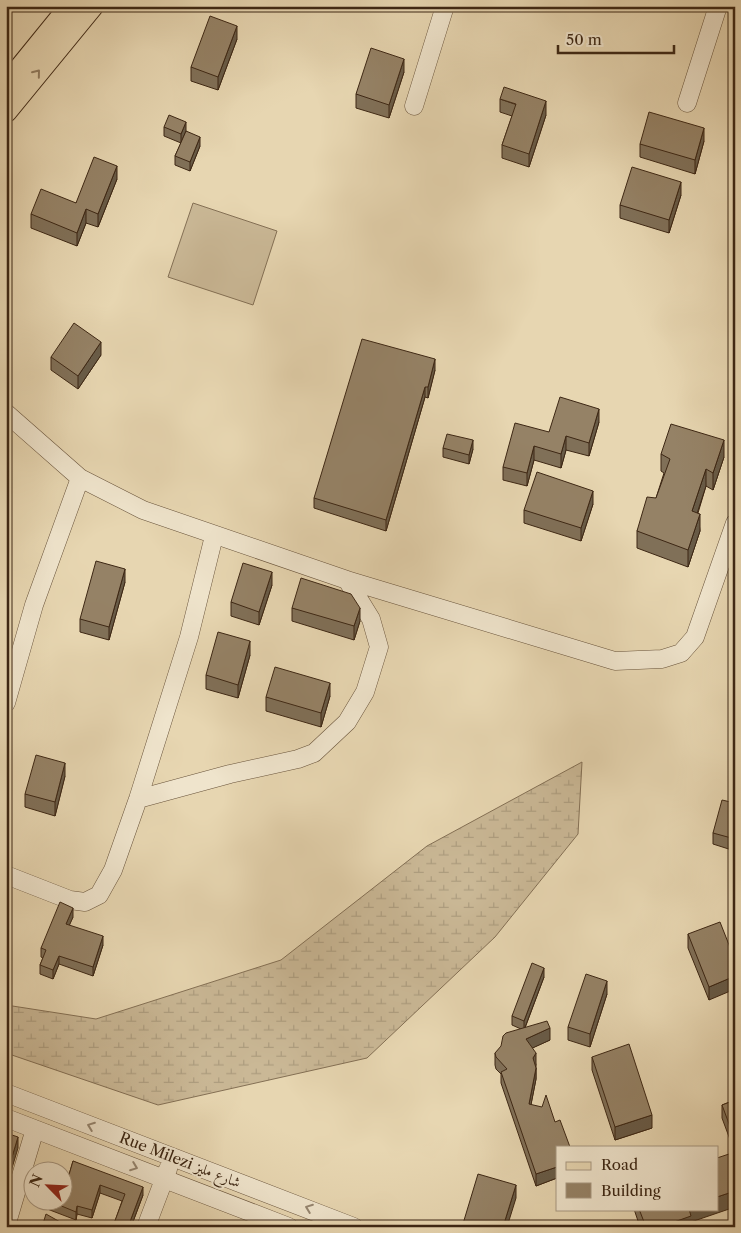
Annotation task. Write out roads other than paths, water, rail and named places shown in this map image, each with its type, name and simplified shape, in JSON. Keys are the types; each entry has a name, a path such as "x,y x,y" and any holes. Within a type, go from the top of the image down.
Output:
{"main road":[{"path":"6,86 71,6"},
{"path":"6,111 92,6"}],"street":[{"path":"414,106 445,6"},
{"path":"687,103 718,6"},
{"path":"6,413 80,478 143,510 214,536 347,580 615,661 662,659 681,653 695,637 735,523"},
{"path":"6,703 34,605 80,478"},
{"path":"6,875 70,900 85,902 99,894 113,870 138,799 189,637 214,536"},
{"path":"138,799 230,774 298,759 314,752 347,722 365,692 378,647 371,619 347,580"},
{"name":"Rue Milezi شارع مليز","path":"6,1093 354,1227"},
{"name":"Rue Milezi شارع مليز","path":"6,1118 289,1227"},
{"path":"6,1226 34,1129"},
{"path":"146,1227 172,1157"}]}
